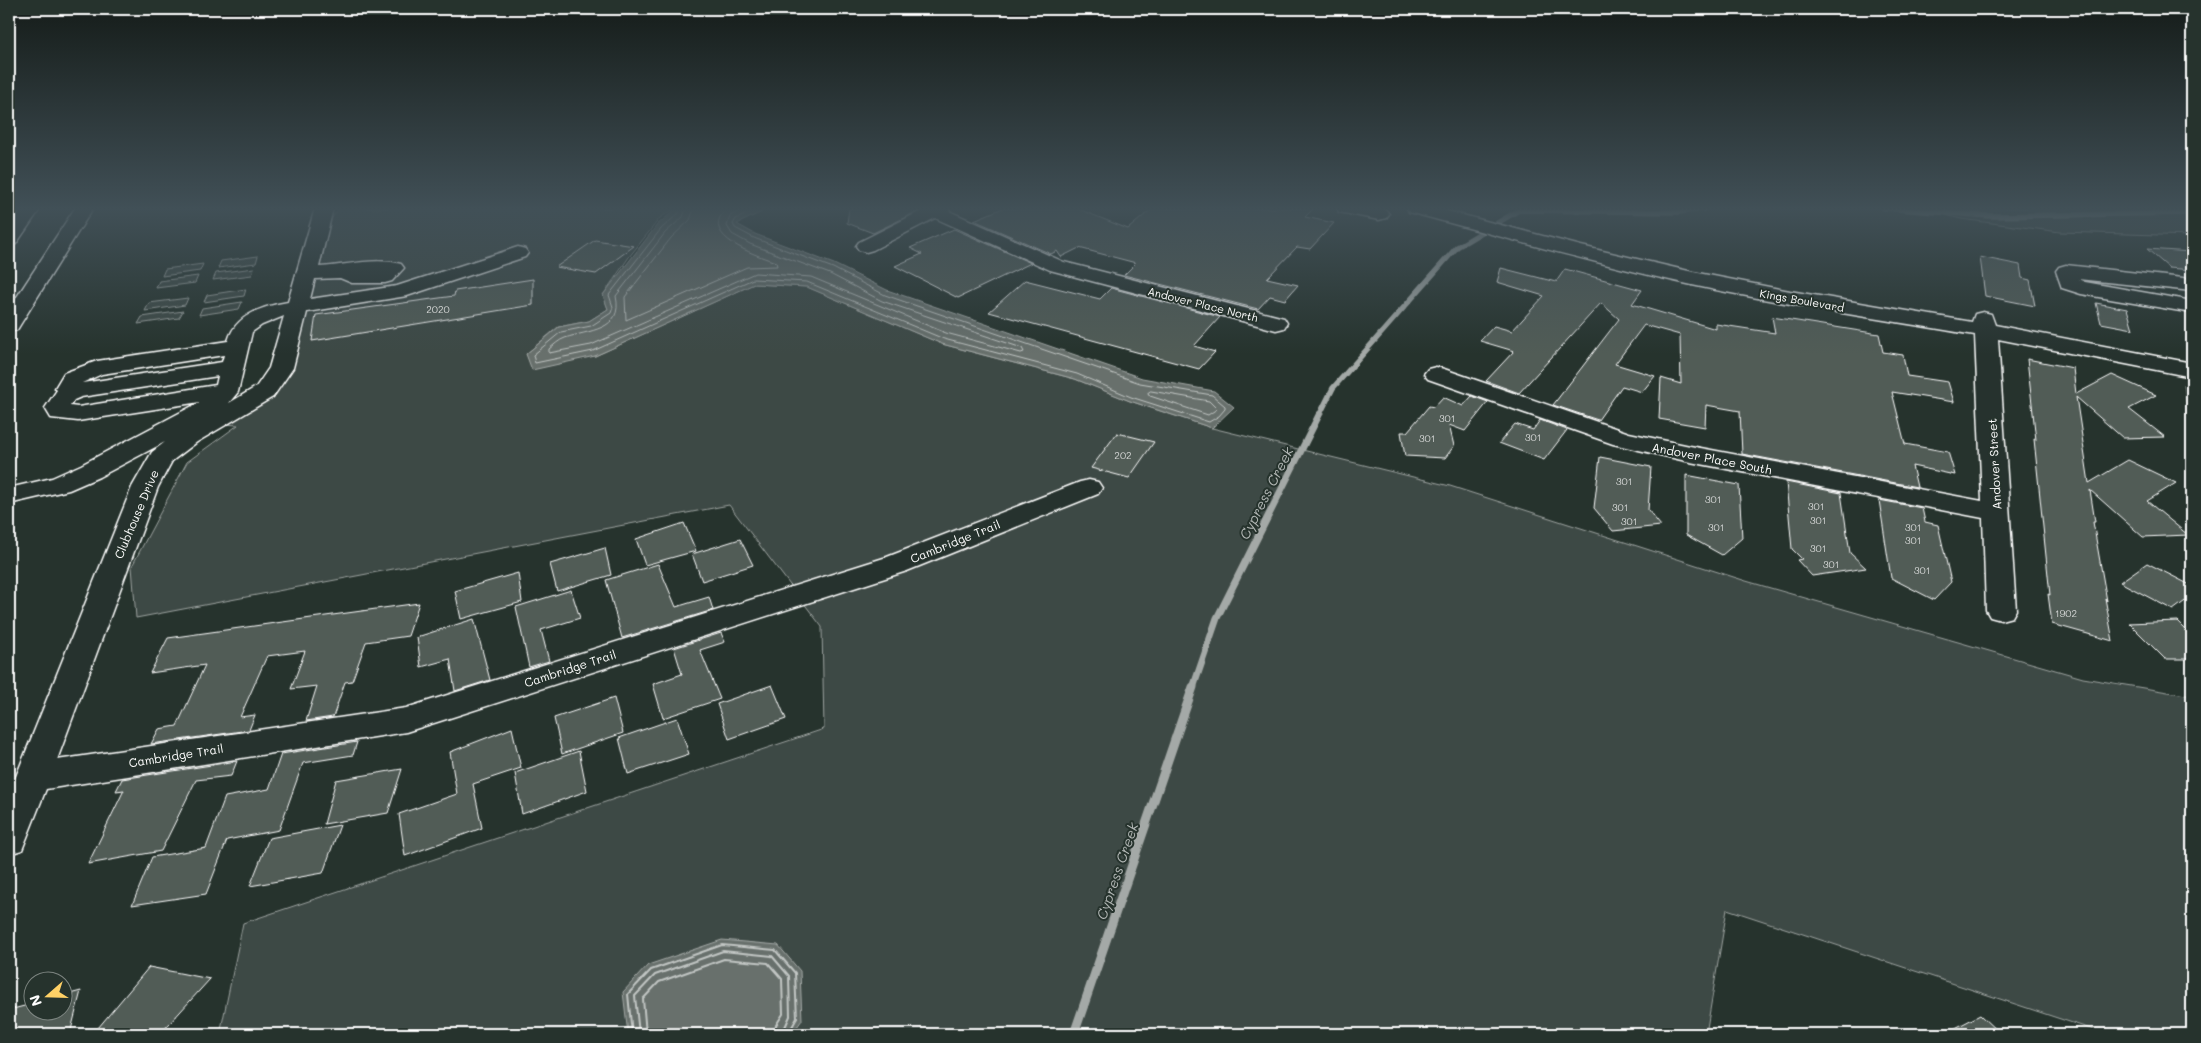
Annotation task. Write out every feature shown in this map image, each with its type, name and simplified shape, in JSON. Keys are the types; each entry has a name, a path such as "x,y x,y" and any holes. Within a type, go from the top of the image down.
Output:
{"street":[{"path":"9,325 53,257"},
{"name":"Clubhouse Drive","path":"9,839 145,487 161,458 188,437 265,392 281,368 311,257"},
{"path":"9,496 60,484 90,471 186,421 214,404 232,368 242,330 254,320 271,312 400,292 508,257"},
{"name":"Andover Place North","path":"1037,257 1057,266 1276,323"},
{"name":"Kings Boulevard","path":"1598,257 1724,286 1986,332 2126,354 2192,370"},
{"path":"1559,262 1679,296 1986,332"},
{"path":"2192,285 2066,271 2069,284 2081,288 2192,307"},
{"path":"307,272 344,272"},
{"name":"Kings Boulevard","path":"1986,332 2081,335 2192,358"},
{"name":"Andover Street","path":"1986,332 2001,610"},
{"path":"97,368 232,368 78,414 60,413 57,408 60,399 69,393 68,387 72,378 97,368"},
{"name":"Andover Place South","path":"1436,374 1622,439 1690,454 1996,512"},
{"name":"Cambridge Trail","path":"33,777 406,720 897,564 1089,488"}],"shaded area":[{"path":"258,257 256,263 218,268 221,261"},
{"path":"321,257 629,257 603,295 608,309 589,321 558,327 526,354 595,356 754,284 807,287 942,344 1075,379 1130,401 1212,428 1450,486 1746,581 2083,678 2192,696 2192,1034 2106,1034 1727,909 1706,1034 220,1034 243,923 824,729 822,627 729,505 136,618 132,566 187,462 238,425 222,424 262,400 302,320"},
{"path":"203,264 200,271 162,276 165,269"},
{"path":"254,268 252,275 213,280 216,273"},
{"path":"198,276 195,283 156,288 159,281"},
{"path":"246,289 244,296 204,302 207,295"},
{"path":"188,298 185,305 145,311 149,303"},
{"path":"242,302 239,309 199,315 202,308"},
{"path":"183,311 179,318 138,324 142,317"},
{"path":"2184,385 2192,386 2192,442"}],"water":[{"path":"633,257 815,257 887,290 1142,378 1214,391 1234,407 1212,428 1130,401 1075,379 942,344 807,287 754,284 595,356 532,370 526,354 559,327 589,321 608,309 603,295"},
{"path":"722,940 778,945 800,971 802,1020 792,1034 628,1034 623,992 648,965"}],"building":[{"path":"571,257 620,257 596,274 556,267"},
{"path":"916,257 1017,257 1031,263 958,298 895,266"},
{"path":"1112,257 1288,257 1267,278 1298,285 1285,300 1270,296 1258,309 1124,275 1136,263"},
{"path":"1980,257 2020,265 2022,278 2030,280 2035,306 1985,296"},
{"path":"2156,257 2192,257 2192,270 2169,268"},
{"path":"1501,268 1556,282 1565,269 1642,290 1632,304 1716,329 1716,324 1775,333 1772,317 1879,334 1883,352 1903,355 1907,376 1948,382 1954,402 1892,392 1905,444 1948,452 1955,475 1912,466 1917,487 1742,454 1740,411 1706,405 1705,427 1659,419 1661,378 1681,384 1680,335 1644,325 1615,364 1655,376 1642,392 1622,386 1598,420 1553,405 1619,319 1601,303 1519,393 1486,381 1514,351 1480,341 1494,326 1512,331 1544,296 1497,282"},
{"path":"533,279 533,305 312,341 316,315 454,296 455,291"},
{"path":"1025,280 1100,299 1111,288 1220,317 1194,346 1215,352 1199,369 989,312"},
{"path":"2096,303 2127,309 2133,329 2101,323"},
{"path":"2027,359 2073,368 2076,394 2112,375 2156,395 2129,409 2165,437 2123,438 2076,397 2089,483 2128,460 2176,483 2147,501 2188,535 2143,537 2090,490 2095,522 2093,522 2113,641 2052,624"},
{"path":"1472,396 1488,402 1465,431 1449,425 1454,446 1445,458 1405,456 1401,432 1407,432 1429,406 1434,407 1443,397 1463,406"},
{"path":"1540,420 1567,430 1544,460 1499,443 1515,424 1533,430"},
{"path":"1117,433 1154,442 1129,478 1091,468"},
{"path":"1600,457 1651,467 1648,510 1661,526 1613,531 1594,508"},
{"path":"1686,475 1739,485 1742,538 1722,555 1686,535"},
{"path":"1786,482 1841,493 1850,553 1866,568 1812,576 1797,560 1802,559 1792,549"},
{"path":"1879,500 1922,508 1925,522 1938,525 1951,582 1934,600 1891,578"},
{"path":"684,523 696,551 645,565 636,539"},
{"path":"740,539 753,565 702,581 692,554"},
{"path":"605,548 611,575 557,591 550,564"},
{"path":"2147,563 2192,586 2192,596 2173,610 2120,582"},
{"path":"658,564 676,607 709,597 713,610 622,638 606,580"},
{"path":"518,573 522,602 461,619 455,591"},
{"path":"571,590 580,618 541,630 549,661 529,667 516,607"},
{"path":"419,603 408,636 366,642 352,681 345,682 333,717 306,721 317,686 291,689 305,651 267,656 240,717 255,715 249,730 151,744 159,729 177,726 205,665 150,673 168,638"},
{"path":"474,619 490,680 455,691 450,659 421,667 417,637"},
{"path":"2177,621 2192,636 2192,659 2165,659 2129,623"},
{"path":"721,633 725,642 700,650 720,699 663,718 653,684 682,674 674,648"},
{"path":"772,685 786,719 729,739 717,704"},
{"path":"614,698 623,733 562,754 554,718"},
{"path":"677,718 689,754 628,774 619,738"},
{"path":"512,728 521,768 473,784 482,828 405,856 399,814 457,794 450,752"},
{"path":"357,742 353,755 303,763 279,830 227,840 206,894 132,905 152,857 206,848 225,797 269,789 281,754"},
{"path":"579,751 587,791 522,814 515,773"},
{"path":"237,761 231,776 196,780 161,851 88,864 124,790 116,791 122,779"},
{"path":"402,769 388,813 324,824 336,780"},
{"path":"340,825 323,873 250,886 269,838"},
{"path":"149,967 210,979 160,1034 93,1034"},
{"path":"81,991 70,1034 9,1034 9,1010 22,1007 22,1020 72,1020 72,993"},
{"path":"1980,1015 2000,1034 1944,1034"}],"waterway":[{"name":"Cypress Creek","path":"1319,416 1333,388 1448,257"},
{"name":"Cypress Creek","path":"1193,688 1217,618 1319,415"},
{"name":"Cypress Creek","path":"1074,1034 1193,687"}]}
